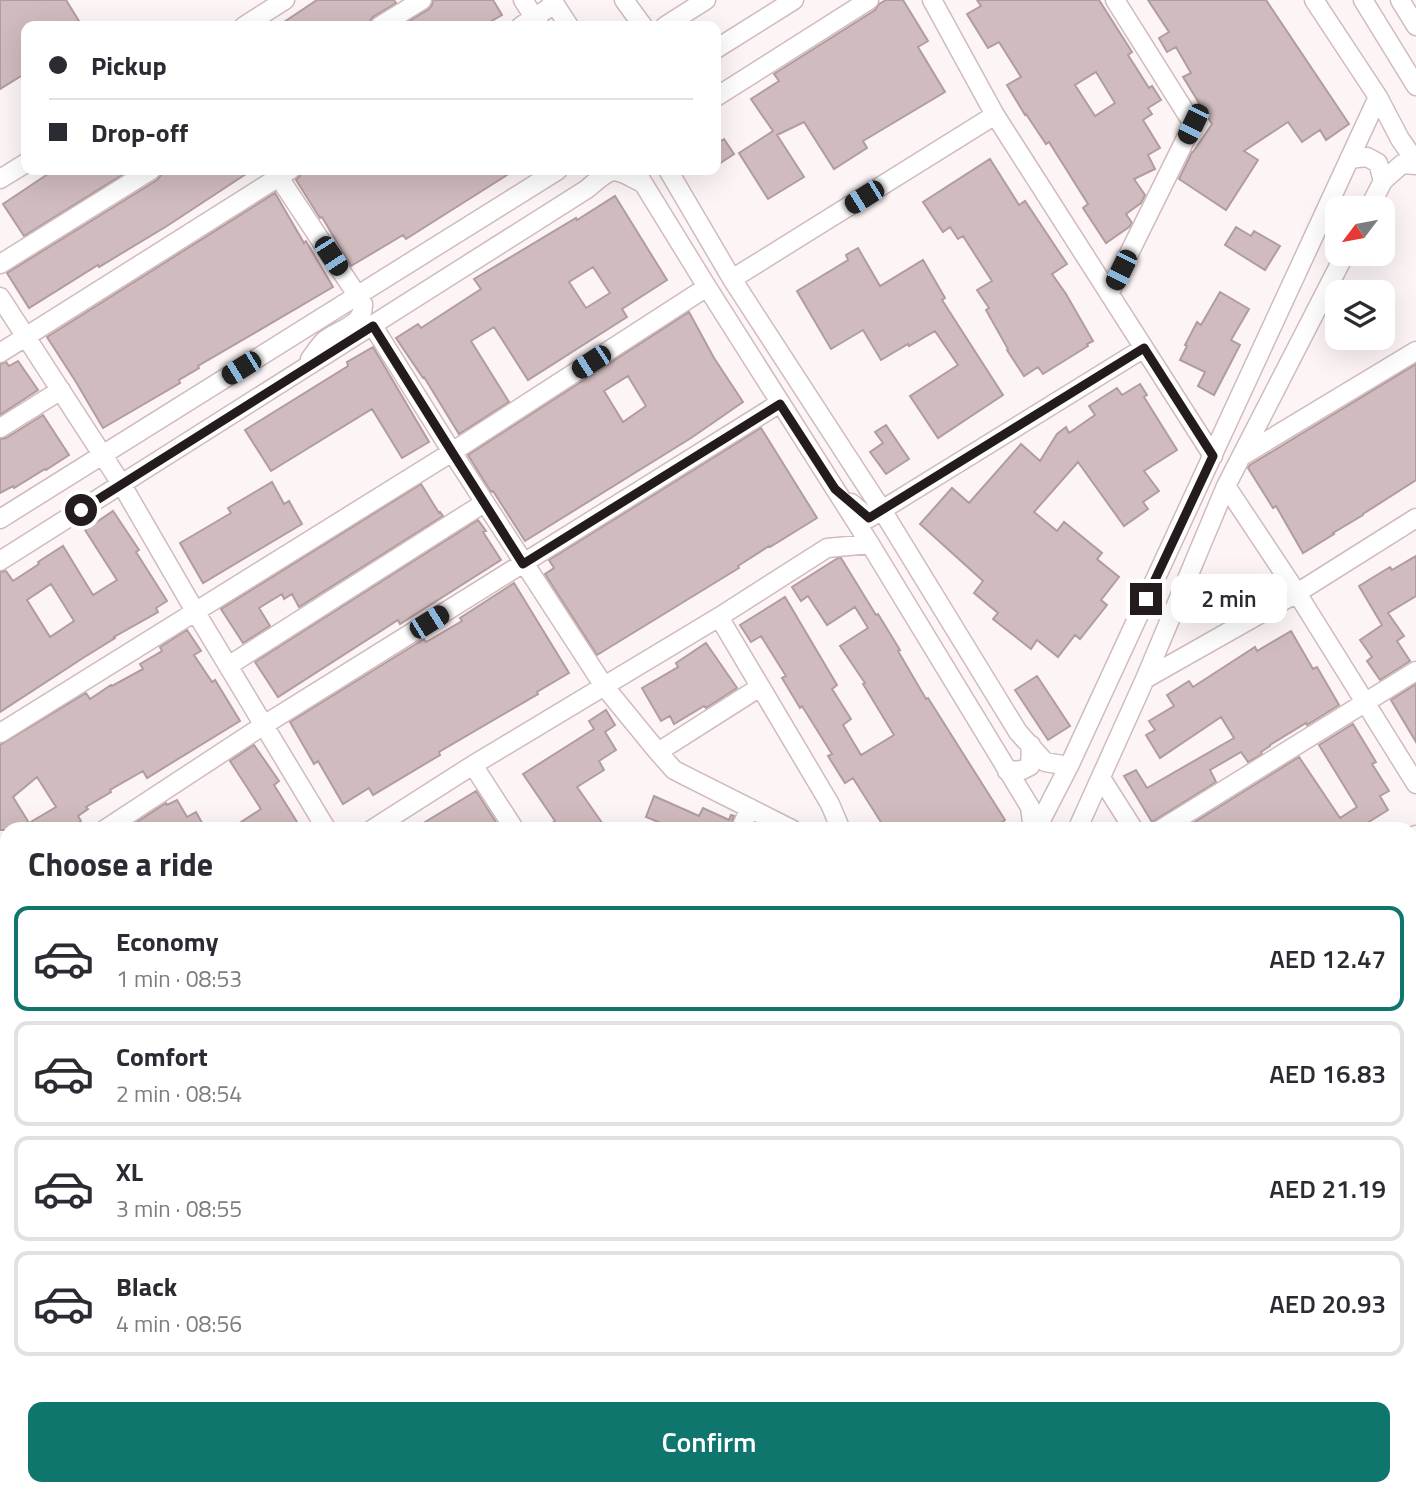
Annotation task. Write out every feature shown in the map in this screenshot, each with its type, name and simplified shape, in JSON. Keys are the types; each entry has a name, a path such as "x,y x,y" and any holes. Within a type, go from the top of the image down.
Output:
{"street":[{"path":"252,21 285,0"},
{"path":"388,21 422,0"},
{"path":"523,0 531,21"},
{"path":"625,0 640,21"},
{"path":"673,21 706,0"},
{"path":"721,46 794,0"},
{"path":"721,94 869,0"},
{"path":"932,0 995,115 1213,456"},
{"path":"1109,294 1193,124 1115,0"},
{"path":"1314,0 1378,97 1416,163 1402,164 1383,181 1375,196"},
{"path":"1363,0 1416,86"},
{"path":"1400,0 1416,26"},
{"path":"535,21 553,2 566,21"},
{"path":"1039,822 1069,766 1378,97"},
{"path":"732,279 995,115"},
{"path":"1349,159 1367,157 1378,163 1383,181"},
{"path":"0,179 21,166"},
{"path":"0,264 143,175"},
{"path":"0,353 276,175"},
{"path":"283,175 363,304 363,312 358,320 324,342 300,371"},
{"path":"0,519 550,175"},
{"path":"585,175 587,189"},
{"path":"0,561 373,326 587,189 604,175"},
{"path":"671,175 732,279 882,510 1018,732 1045,762 1069,766"},
{"path":"640,177 706,288 870,544 1030,807 1033,822"},
{"path":"1081,822 1146,678 1226,486 1339,266"},
{"path":"0,733 452,452 706,288"},
{"path":"0,297 103,454 322,822"},
{"path":"373,326 523,564 604,686 674,770 777,822"},
{"path":"835,489 869,518 1144,348"},
{"path":"1241,457 1416,351"},
{"path":"0,428 61,390"},
{"path":"116,822 264,725 780,404"},
{"path":"1226,486 1297,593 1416,784"},
{"path":"228,666 484,503"},
{"path":"1146,678 1297,593 1416,518"},
{"path":"384,822 827,548 870,544"},
{"path":"719,617 830,804 838,822"},
{"path":"1173,822 1416,671"},
{"path":"658,752 760,687"},
{"path":"1007,771 1022,770 1030,765 1031,746"},
{"path":"473,765 510,822"},
{"path":"1101,778 1129,822"},
{"path":"744,822 750,808"}],"building":[{"path":"0,0 66,0 79,21 21,21 21,76 0,89"},
{"path":"317,0 394,0 396,3 370,21 286,21"},
{"path":"433,0 493,0 502,15 492,21 409,21 432,5"},
{"path":"886,0 903,0 928,41 918,47 945,92 863,141 867,148 834,169 804,122 777,135 804,177 768,199 739,153 773,131 751,99 779,81 774,74 875,10"},
{"path":"977,0 1099,0 1132,52 1128,55 1149,88 1152,86 1161,100 1148,108 1152,114 1143,120 1160,148 1148,155 1155,169 1134,179 1145,195 1141,203 1126,214 1132,223 1129,227 1106,243 1083,208 1088,204 1049,142 1046,144 1007,85 1021,77 999,42 988,48 967,14 981,6","holes":["1096,72 1115,103 1095,116 1075,85"]},
{"path":"1148,0 1266,0 1349,124 1326,140 1320,130 1302,142 1288,122 1244,151 1258,160 1226,210 1179,179 1192,152 1212,124 1183,77 1191,73 1176,47 1167,52 1159,38 1169,32"},
{"path":"724,139 734,154 721,163 721,141"},
{"path":"990,159 1019,205 1025,201 1067,264 1052,274 1093,341 1043,374 1038,367 1024,376 1007,350 986,310 989,308 977,290 992,281 963,236 958,239 950,227 943,232 923,202"},
{"path":"46,175 122,175 24,236 3,204"},
{"path":"161,175 244,175 167,226 29,308 7,273"},
{"path":"507,175 406,239 403,235 351,266 296,180 300,176"},
{"path":"275,193 333,287 198,366 199,368 179,380 180,383 103,428 47,337"},
{"path":"615,196 667,280 622,309 627,317 528,380 494,327 471,341 509,402 459,434 396,338 418,324 421,328 481,289 474,279 576,218 577,220","holes":["593,267 610,293 586,308 569,282"]},
{"path":"1236,227 1251,236 1254,231 1280,246 1265,270 1225,245"},
{"path":"858,248 880,286 923,260 945,298 942,300 1003,395 938,438 910,396 958,365 935,331 881,360 863,330 831,349 797,291 848,260 846,255"},
{"path":"1220,292 1249,309 1231,340 1240,345 1214,395 1198,386 1205,372 1180,360 1197,322 1201,325"},
{"path":"689,312 714,358 743,402 691,438 525,541 468,455","holes":["628,376 646,406 623,422 604,391"]},
{"path":"373,347 429,442 402,458 372,409 271,471 245,430 348,366 347,362"},
{"path":"18,361 38,390 0,415 0,364 6,362 9,366"},
{"path":"1416,364 1416,480 1303,553 1276,506 1273,508 1248,468"},
{"path":"1140,384 1147,395 1144,397 1177,450 1144,471 1159,491 1143,502 1148,509 1124,526 1078,462 1034,512 1057,531 1064,522 1102,553 1097,559 1119,577 1101,600 1107,605 1080,639 1075,635 1058,657 1037,640 1031,649 993,619 998,613 974,593 983,581 920,524 952,488 969,503 1021,444 1040,461 1057,434 1066,427 1069,433 1095,415 1089,406 1117,388 1122,395"},
{"path":"43,415 69,455 14,488 13,486 0,493 0,439"},
{"path":"886,425 909,459 886,474 870,452 883,443 875,432"},
{"path":"761,428 817,518 597,655 545,574 554,568 549,560"},
{"path":"272,482 284,504 289,501 302,524 203,583 180,543 231,513 228,508"},
{"path":"421,484 443,516 299,607 292,594 284,599 282,594 259,608 270,626 243,643 221,609"},
{"path":"113,511 139,550 136,552 167,601 156,608 158,612 114,637 0,712 0,572 6,571 13,581 63,546 93,595 117,580 85,530","holes":["51,584 74,621 50,637 27,600"]},
{"path":"478,520 501,560 400,624 398,620 278,697 255,662"},
{"path":"1416,556 1416,596 1388,613 1404,636 1397,641 1410,661 1380,680 1367,661 1372,657 1360,640 1382,625 1359,586 1390,567 1392,570"},
{"path":"841,558 900,650 898,651 926,699 928,698 1005,820 881,822 853,778 845,783 828,756 832,754 802,706 800,708 782,678 786,676 761,636 751,642 740,625 785,597 837,685 832,689 851,719 843,725 861,755 894,735 863,684 865,683 840,646 868,628 855,607 827,625 808,596 801,601 792,587"},
{"path":"514,583 569,673 373,795 369,788 343,804 318,761 314,764 290,722 424,639 426,642 462,621 460,618"},
{"path":"187,630 201,651 194,655 212,682 215,680 240,721 147,778 143,771 110,790 111,792 86,807 88,809 78,816 79,822 31,822 56,807 37,777 13,797 28,822 0,822 0,745 86,693 90,699 143,669 140,664 162,651 160,647"},
{"path":"1291,631 1313,669 1317,667 1339,705 1270,745 1262,754 1248,762 1241,752 1210,770 1216,782 1152,822 1124,776 1136,770 1147,788 1234,738 1221,717 1160,758 1146,735 1155,730 1149,721 1174,706 1167,695 1189,681 1193,687 1255,647 1257,651"},
{"path":"706,643 737,688 674,724 670,716 661,721 642,688 678,667 676,663"},
{"path":"1037,676 1070,726 1048,740 1015,690"},
{"path":"1416,684 1416,742 1391,700"},
{"path":"606,710 615,725 605,732 616,750 599,761 604,770 577,787 601,822 554,822 523,774 594,729 589,721"},
{"path":"1353,724 1376,762 1372,764 1389,791 1380,796 1388,810 1369,822 1195,822 1299,757 1340,818 1357,807 1319,745"},
{"path":"254,745 279,781 274,785 297,822 241,822 261,809 230,761"},
{"path":"476,791 496,822 425,822"},
{"path":"654,796 699,816 703,808 729,820 731,815 734,816 732,822 658,822 646,817"},
{"path":"177,800 187,817 196,812 202,822 137,822 166,803 167,805"}],"route":[{"path":"81,510 373,326 523,564 780,404 835,489 869,518 1144,348 1213,456 1146,599"}]}
